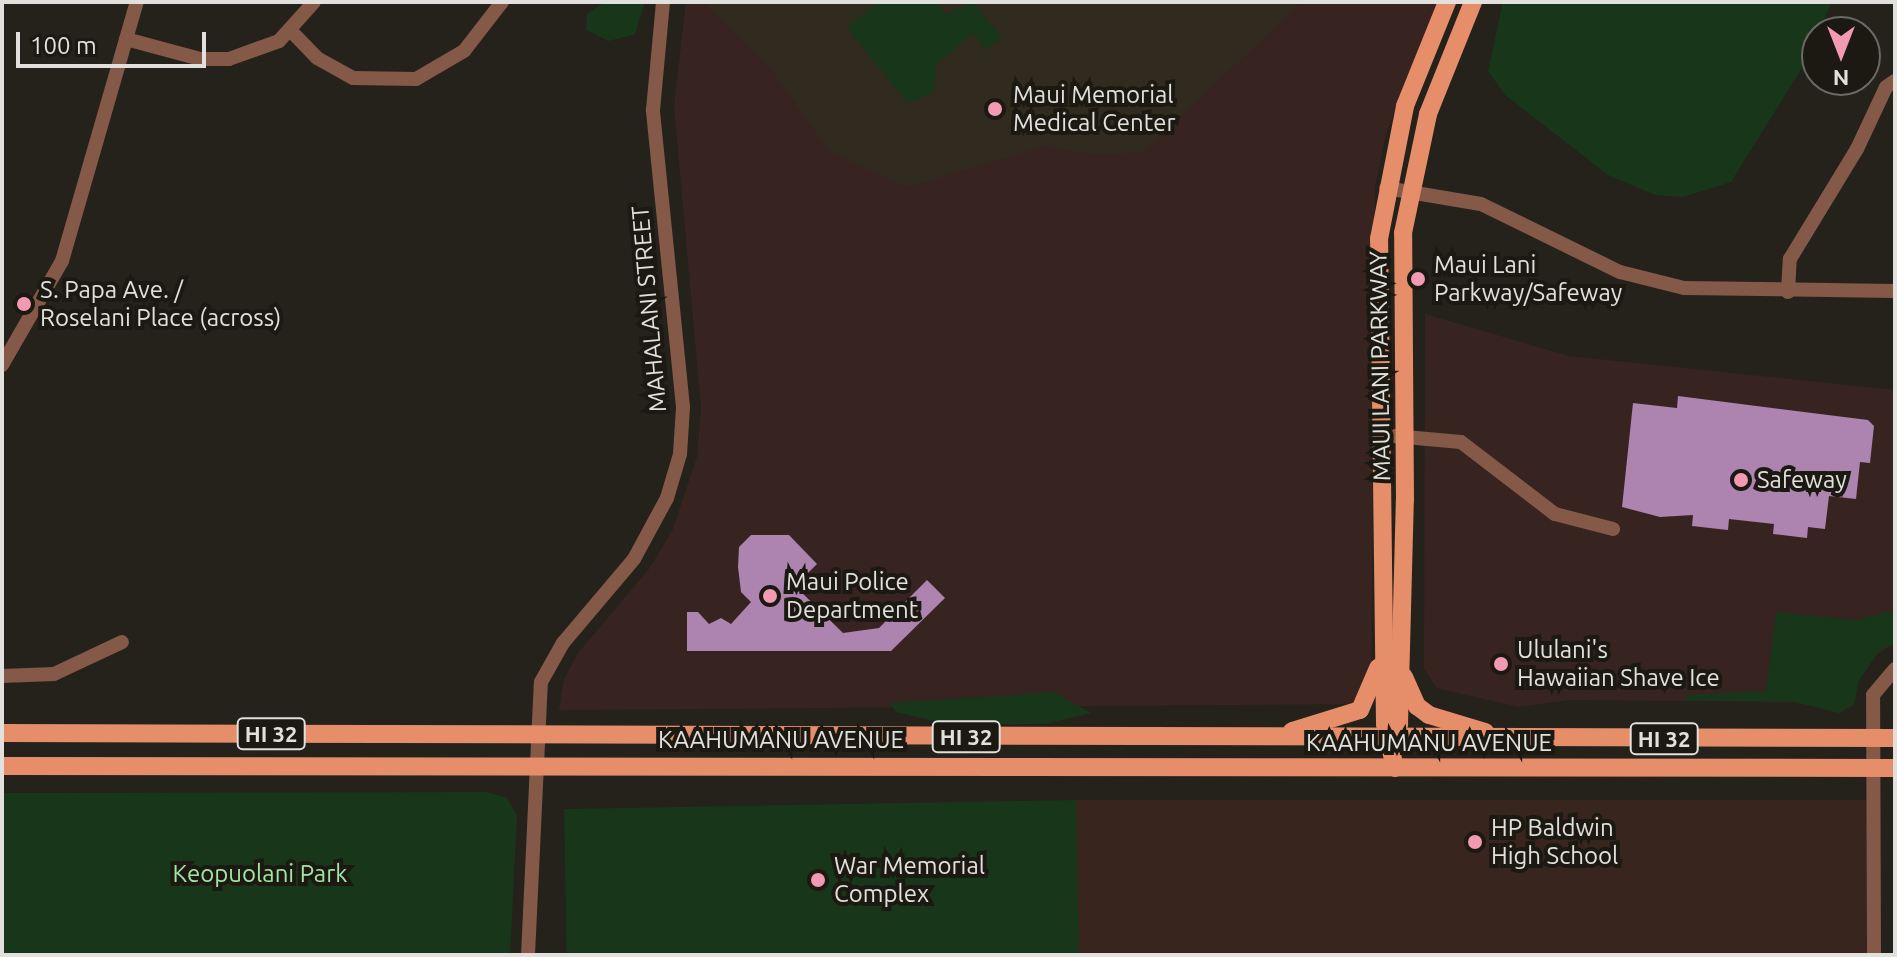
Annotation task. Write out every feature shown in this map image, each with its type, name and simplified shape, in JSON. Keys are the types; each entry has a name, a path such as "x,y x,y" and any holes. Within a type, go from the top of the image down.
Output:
{"main road":[{"name":"MAUI LANI PARKWAY","path":"1395,768 1392,739 1385,724 1379,250 1386,188 1405,106 1447,2"},
{"name":"MAUI LANI PARKWAY","path":"1392,739 1399,724 1401,667 1403,233 1428,114 1473,2"},
{"path":"1257,739 1338,722 1360,710 1371,692 1383,646"},
{"path":"1401,667 1417,706 1429,715 1515,739"},
{"name":"KAAHUMANU AVENUE","path":"2,733 1257,739 1895,738"},
{"name":"KAAHUMANU AVENUE","path":"2,766 539,763 1895,768"}],"street":[{"path":"2,365 62,261 137,2"},
{"path":"126,39 200,59 229,59 292,32 314,2"},
{"path":"292,32 317,58 353,78 416,79 464,51 502,2"},
{"name":"MAHALANI STREET","path":"528,955 546,672 634,559 667,498 680,454 683,407 653,110 663,2"},
{"path":"1788,292 1790,259 1857,149 1886,87 1895,81"},
{"path":"1386,188 1481,204 1620,272 1684,288 1788,292 1895,291"},
{"path":"1383,435 1461,442 1555,514 1613,529"},
{"path":"2,676 54,674 122,642"},
{"path":"1874,955 1873,695 1895,669"}],"shaded area":[{"path":"686,2 1437,2 1386,134 1375,187 1371,704 559,710 564,679 578,653 649,569 673,529 697,457 701,407 674,106"},
{"name":"Maui Memorial Medical Center","path":"704,2 1302,2 1143,152 1096,155 1045,146 907,187 830,152 772,71"},
{"path":"1425,314 1569,356 1895,390 1895,643 1857,667 1839,713 1795,702 1569,700 1518,707 1437,688 1424,669"},
{"name":"HP Baldwin High School","path":"1076,800 1873,800 1873,955 1076,955"}],"green space":[{"path":"605,2 645,2 635,34 609,41 586,30 587,14"},
{"path":"878,2 936,2 946,14 973,2 1002,38 986,50 973,33 936,65 934,92 907,103 847,27"},
{"path":"1503,2 1832,2 1826,16 1801,16 1801,70 1731,182 1683,197 1655,195 1608,175 1505,95 1488,71"},
{"path":"1895,610 1895,643 1881,649 1859,680 1854,705 1839,713 1795,702 1686,700 1686,695 1766,691 1776,612 1856,620"},
{"path":"1054,692 1091,713 1046,724 946,724 896,712 890,703"},
{"name":"Keopuolani Park","path":"486,792 507,798 517,815 510,955 2,955 2,793"},
{"name":"War Memorial Complex","path":"1076,800 1079,955 567,955 564,809"}],"building":[{"name":"Safeway","path":"1678,396 1868,420 1874,426 1870,463 1860,462 1856,499 1829,496 1825,529 1808,527 1807,538 1773,534 1774,524 1729,519 1728,530 1692,526 1693,515 1660,517 1622,507 1633,403 1677,408"},
{"name":"Maui Police Department","path":"751,535 789,535 817,564 795,586 843,633 879,628 927,580 945,598 891,651 687,651 687,612 698,612 709,624 721,618 731,624 751,602 741,592 738,567 739,547"}],"place":[{"name":"Maui Memorial Medical Center","path":"995,109"},
{"name":"Maui Lani Parkway/Safeway","path":"1418,279"},
{"name":"S. Papa Ave. / Roselani Place (across)","path":"24,304"},
{"name":"Safeway","path":"1741,480"},
{"name":"Maui Police Department","path":"770,596"},
{"name":"Ululani's Hawaiian Shave Ice","path":"1501,664"},
{"name":"HP Baldwin High School","path":"1475,842"},
{"name":"War Memorial Complex","path":"818,880"}]}
